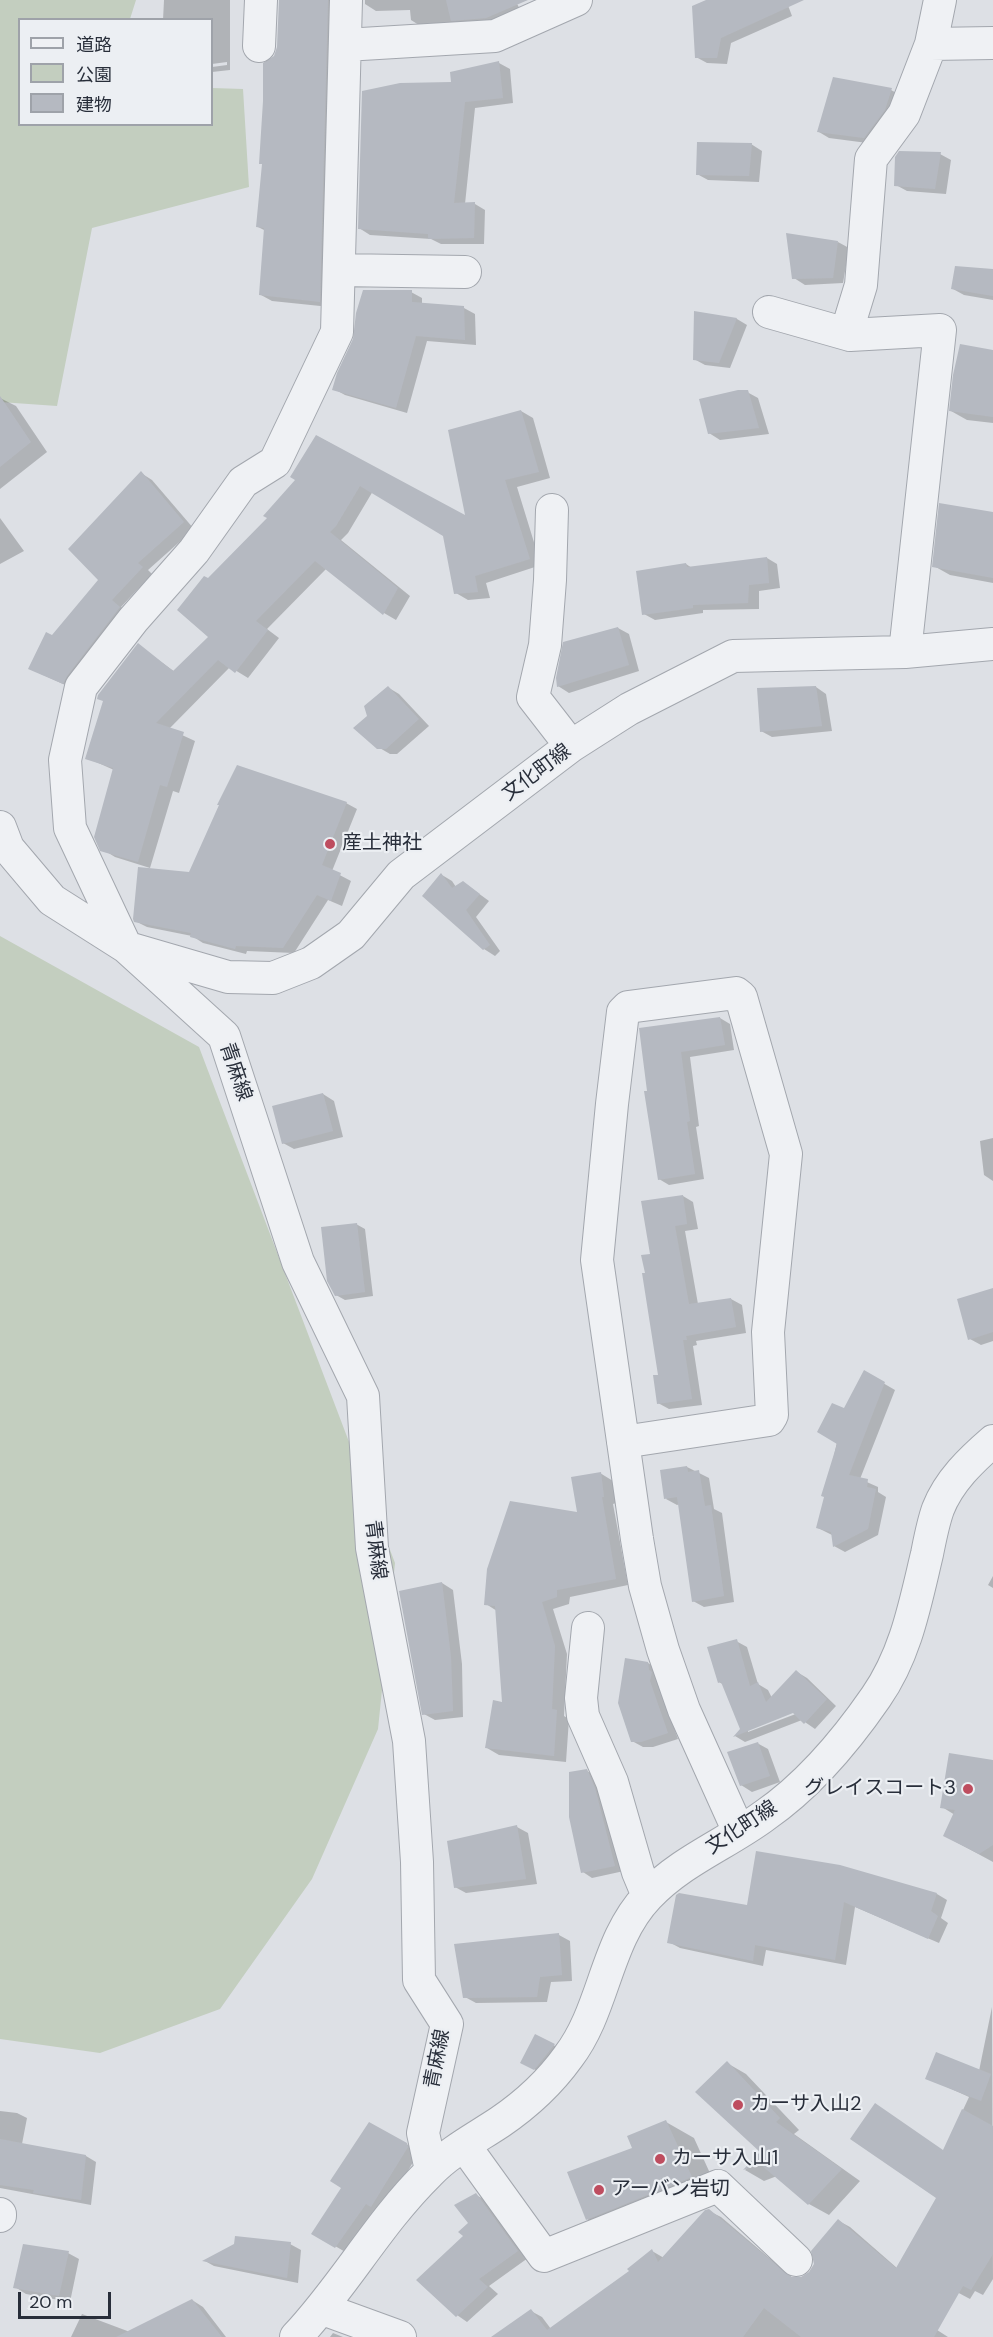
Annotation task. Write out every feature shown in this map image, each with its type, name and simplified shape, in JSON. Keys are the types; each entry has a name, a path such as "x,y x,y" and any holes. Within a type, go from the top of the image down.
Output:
{"street":[{"path":"259,46 261,0"},
{"path":"126,947 70,828 65,760 81,687 133,620 194,551 243,482 275,462 337,332 346,0"},
{"path":"345,45 495,36 576,0"},
{"path":"850,335 850,321 861,285 871,159 904,114 931,44 940,0"},
{"path":"931,44 993,43"},
{"path":"339,270 465,272"},
{"path":"769,312 850,335 940,330 905,652"},
{"path":"552,510 545,645 533,697 571,746"},
{"name":"文化町線","path":"126,947 228,977 273,978 311,963 351,935 401,875 571,746 629,709 733,656 905,652 993,644"},
{"name":"青麻線","path":"0,827 8,848 52,900 126,947 224,1036 298,1262 363,1396 372,1548 410,1741 417,1862 419,1980 447,2024 423,2133 431,2170"},
{"path":"623,1442 769,1420 772,1415 768,1332 786,1154 741,997 736,993 628,1007 623,1012 597,1260 623,1442 645,1586 663,1650 684,1710 739,1832"},
{"name":"文化町線","path":"431,2170 503,2120 560,2069 590,2019 620,1937 648,1896 671,1875 764,1817 801,1787 836,1749 891,1672 908,1631 939,1508 948,1490 962,1470 993,1441"},
{"path":"588,1628 581,1698 583,1716 612,1782 638,1872 648,1896"},
{"path":"464,2145 544,2256 718,2186 796,2260"},
{"path":"296,2337 323,2309 392,2212 431,2170"},
{"path":"323,2309 400,2337"}],"green space":[{"path":"0,0 136,0 130,18 18,18 18,126 213,126 213,88 243,89 249,187 92,228 57,406 0,402"},
{"path":"0,936 199,1047 395,1563 378,1729 312,1879 220,2009 100,2053 0,2039"}],"building":[{"path":"279,0 328,0 320,302 259,295 264,228 256,227 262,164 259,164 263,63 274,56 277,47"},
{"path":"446,0 528,0 486,18 451,21"},
{"path":"706,0 804,0 721,38 717,58 695,58 692,6"},
{"path":"499,61 503,98 465,102 454,203 475,202 474,238 428,239 428,234 358,229 362,91 400,83 451,82 450,72"},
{"path":"833,77 892,88 885,110 864,138 817,132"},
{"path":"697,142 752,143 749,176 696,175"},
{"path":"899,151 941,152 935,189 894,186 895,157"},
{"path":"786,233 838,241 833,278 792,279"},
{"path":"955,266 993,269 993,296 951,289"},
{"path":"363,290 412,290 412,302 464,306 465,340 416,336 396,408 332,390 337,373 353,339 356,313"},
{"path":"694,311 737,318 719,363 693,360"},
{"path":"960,344 993,350 993,417 949,411 953,375"},
{"path":"738,390 748,390 759,428 708,434 699,399"},
{"path":"0,396 31,442 0,467"},
{"path":"521,410 539,472 505,480 530,559 475,576 478,592 454,594 443,536 360,486 330,532 398,588 383,615 315,561 256,621 268,630 235,673 218,660 156,723 184,732 167,787 160,785 138,862 100,851 94,837 113,768 85,759 103,701 97,699 98,695 138,643 173,671 208,637 177,610 204,576 208,578 267,518 263,516 295,480 290,477 316,435 465,515 448,430"},
{"path":"141,471 184,522 138,563 143,567 112,600 120,607 63,684 28,669 46,632 52,635 98,580 68,549"},
{"path":"939,503 993,512 993,578 932,567"},
{"path":"767,557 769,583 749,585 748,603 693,605 693,608 642,615 636,571 686,563 687,567"},
{"path":"618,627 629,665 557,687 556,678 563,642"},
{"path":"388,686 419,719 386,749 377,749 353,728 367,716 364,706"},
{"path":"816,686 822,726 760,732 757,688"},
{"path":"237,765 347,802 322,865 341,873 331,901 317,895 283,948 236,946 235,949 190,937 191,933 134,922 133,919 138,867 189,872 219,805 217,805"},
{"path":"441,873 452,888 463,881 480,894 466,910 490,945 483,950 422,896"},
{"path":"720,1017 725,1045 681,1052 690,1121 687,1122 695,1174 658,1180 644,1091 647,1091 639,1028"},
{"path":"323,1093 333,1131 282,1144 272,1106"},
{"path":"683,1195 687,1224 675,1226 689,1304 731,1298 736,1327 686,1336 687,1340 683,1340 692,1399 657,1404 653,1375 658,1375 641,1255 650,1254 641,1201"},
{"path":"357,1223 365,1292 335,1296 327,1281 321,1227"},
{"path":"993,1288 993,1332 968,1340 957,1299"},
{"path":"864,1370 885,1382 849,1475 868,1479 867,1487 876,1489 868,1529 833,1547 831,1532 816,1528 824,1497 821,1496 837,1444 817,1432 832,1403 844,1408"},
{"path":"687,1466 688,1472 699,1470 705,1506 711,1505 724,1596 692,1602 677,1497 664,1499 660,1470"},
{"path":"601,1472 604,1497 602,1497 616,1579 557,1590 557,1597 542,1602 555,1646 552,1709 557,1710 554,1756 485,1748 493,1700 502,1702 495,1606 484,1605 487,1569 510,1501 577,1512 571,1477"},
{"path":"442,1582 451,1657 453,1711 422,1715 399,1591"},
{"path":"737,1639 750,1686 758,1682 766,1702 796,1670 827,1699 804,1724 793,1713 733,1737 740,1729 721,1682 718,1683 707,1647"},
{"path":"625,1658 648,1662 649,1670 652,1672 650,1681 668,1733 641,1742 631,1742 618,1703"},
{"path":"758,1742 770,1776 740,1786 727,1752"},
{"name":"グレイスコート3","path":"949,1753 993,1760 993,1845 979,1854 943,1836 955,1810 940,1808"},
{"path":"587,1769 595,1788 615,1866 581,1873 569,1817 569,1772"},
{"path":"517,1825 526,1879 454,1888 447,1841"},
{"path":"756,1851 840,1865 937,1893 931,1911 938,1916 928,1939 844,1902 835,1960 755,1945 753,1961 667,1943 676,1895 679,1893 747,1905"},
{"path":"559,1933 562,1975 540,1977 537,1997 463,1998 454,1944"},
{"path":"535,2034 555,2044 534,2070 520,2063"},
{"path":"936,2052 991,2074 981,2101 925,2079"},
{"path":"727,2061 780,2118 776,2122 842,2169 808,2205 760,2164 743,2170 760,2152 695,2092"},
{"path":"875,2103 943,2150 962,2109 993,2126 993,2254 971,2290 963,2286 934,2337 801,2337 764,2308 743,2337 491,2337 531,2309 547,2330 629,2271 627,2269 652,2249 658,2262 705,2210 709,2209 791,2277 801,2277 809,2272 814,2264 811,2251 838,2219 896,2268 936,2198 850,2139"},
{"path":"666,2120 692,2177 586,2220 567,2172 632,2148 627,2136"},
{"path":"369,2122 407,2143 408,2147 371,2207 366,2204 335,2248 311,2234 341,2188 330,2181"},
{"path":"0,2139 86,2155 81,2200 33,2193 34,2190 0,2185"},
{"path":"476,2193 518,2251 479,2279 488,2287 456,2317 416,2280 463,2236 458,2232 468,2223 454,2205"},
{"path":"235,2236 291,2242 287,2278 202,2261 234,2244"},
{"path":"23,2244 69,2251 59,2296 13,2288"},
{"path":"192,2299 222,2337 116,2337"}],"place":[{"name":"産土神社","path":"330,844"},
{"name":"グレイスコート3","path":"968,1789"},
{"name":"カーサ入山2","path":"738,2105"},
{"name":"カーサ入山1","path":"660,2159"},
{"name":"アーバン岩切","path":"599,2190"}]}
